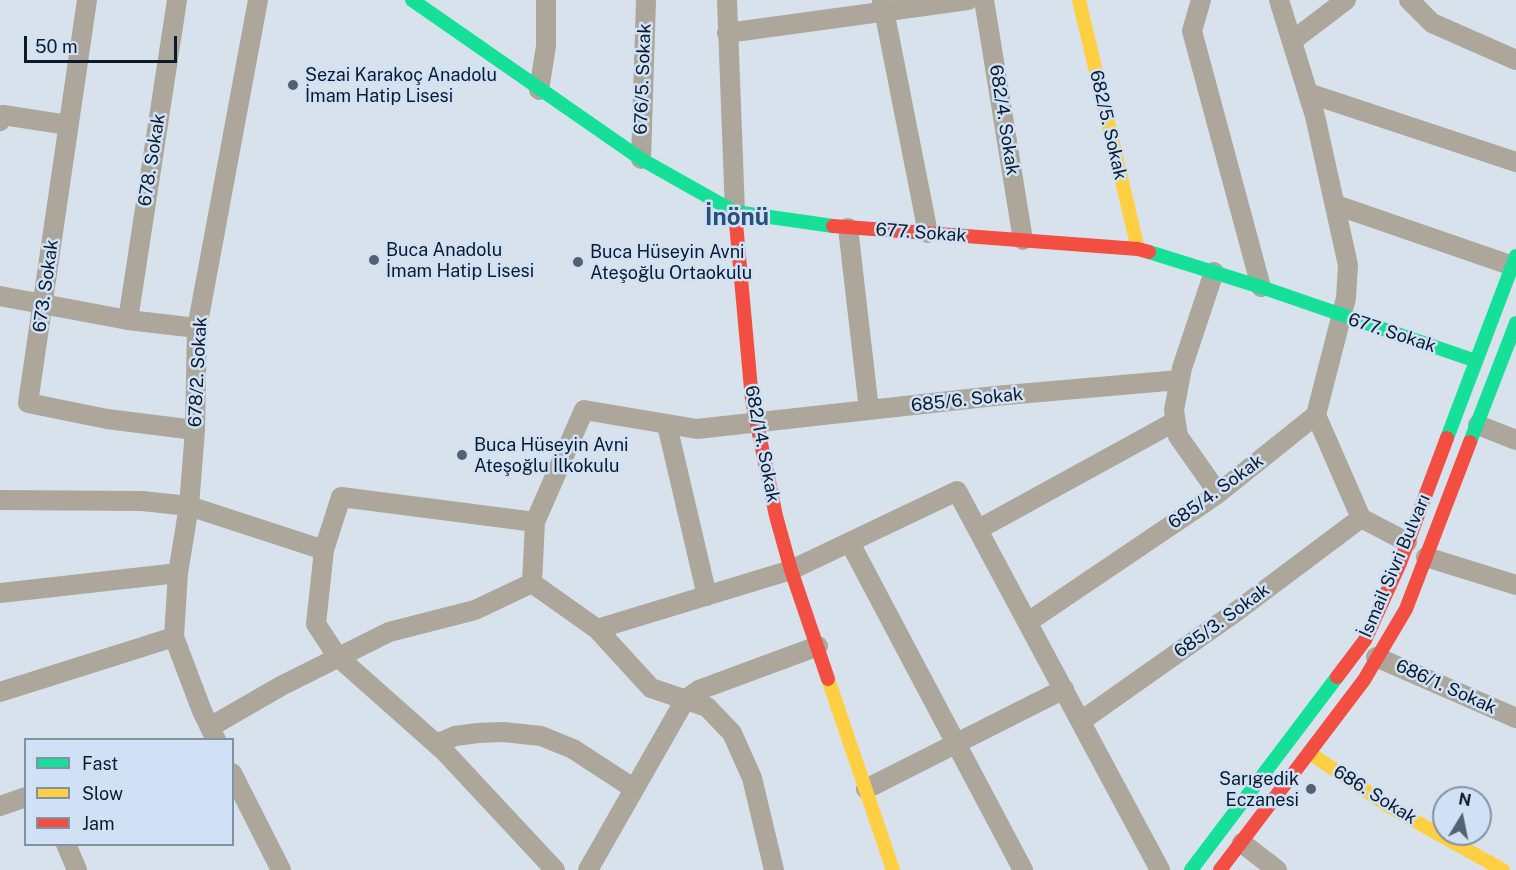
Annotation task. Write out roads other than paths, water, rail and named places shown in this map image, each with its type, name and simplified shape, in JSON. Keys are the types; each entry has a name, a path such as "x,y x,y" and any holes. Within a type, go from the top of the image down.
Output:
{"street":[{"name":"673. Sokak","path":"87,0 28,403 106,419 195,430"},
{"name":"678. Sokak","path":"128,320 177,0"},
{"name":"678/2. Sokak","path":"212,736 174,636 178,573 189,506 195,430 197,328 258,0"},
{"name":"677. Sokak","path":"411,0 641,159 735,212 848,228 1138,249 1261,287 1476,362"},
{"path":"440,20 444,0"},
{"path":"539,90 546,46 546,0"},
{"name":"676/5. Sokak","path":"641,159 646,0"},
{"name":"682/14. Sokak","path":"727,0 735,212 755,423 791,570 893,870"},
{"path":"727,33 883,5 968,0"},
{"name":"682/4. Sokak","path":"984,0 1023,240"},
{"name":"682/5. Sokak","path":"1079,0 1138,249"},
{"path":"1202,0 1192,31 1261,287"},
{"path":"1279,0 1308,93 1336,205 1348,265 1346,298 1316,415 1361,518 1407,542"},
{"path":"1292,41 1346,0"},
{"path":"1409,0 1432,23 1516,60"},
{"path":"883,5 928,233"},
{"path":"1308,93 1516,162"},
{"path":"0,121 3,115 68,125"},
{"path":"1336,205 1514,261"},
{"path":"848,228 869,410"},
{"name":"İsmail Sivri Bulvarı","path":"1191,870 1365,640 1407,542 1514,261"},
{"path":"1214,272 1179,380 1174,422 1178,436 1218,493"},
{"path":"0,296 128,320 197,328"},
{"name":"İsmail Sivri Bulvarı","path":"1220,870 1311,754 1364,680 1406,609 1516,323"},
{"name":"685/6. Sokak","path":"535,522 584,410 697,429 1179,380"},
{"name":"685/4. Sokak","path":"1028,622 1218,493 1316,415"},
{"path":"979,529 1174,422"},
{"path":"667,425 706,596"},
{"path":"1478,425 1516,440"},
{"path":"597,629 791,570 957,491 1160,870"},
{"path":"532,583 535,522 341,497 324,550 316,624 337,656 436,744 555,870"},
{"path":"0,500 142,501 189,506 324,550"},
{"name":"685/3. Sokak","path":"1081,722 1237,611 1361,518"},
{"path":"850,543 1023,870"},
{"path":"1426,557 1516,585"},
{"path":"0,593 178,573"},
{"path":"532,583 597,629 651,688 707,707 732,733 752,778 774,870"},
{"path":"212,736 337,656 389,632 475,610 532,583"},
{"path":"0,693 174,636"},
{"path":"588,870 685,700 699,690 818,646"},
{"name":"686/1. Sokak","path":"1376,657 1516,718"},
{"path":"866,789 1064,689"},
{"path":"436,744 455,736 478,733 503,732 541,736 573,749 633,789"},
{"name":"686. Sokak","path":"1311,754 1389,807 1499,869"},
{"path":"234,777 281,870"},
{"path":"0,806 24,798"},
{"path":"1242,843 1277,870"},
{"path":"67,846 77,870"}],"place":[{"name":"Sezai Karakoç Anadolu İmam Hatip Lisesi","path":"293,85"},
{"name":"Buca Anadolu İmam Hatip Lisesi","path":"374,260"},
{"name":"Buca Hüseyin Avni Ateşoğlu Ortaokulu","path":"578,262"},
{"name":"Buca Hüseyin Avni Ateşoğlu İlkokulu","path":"462,455"},
{"name":"Sarıgedik Eczanesi","path":"1311,789"}],"district":[{"name":"İnönü","path":"737,218"}]}
